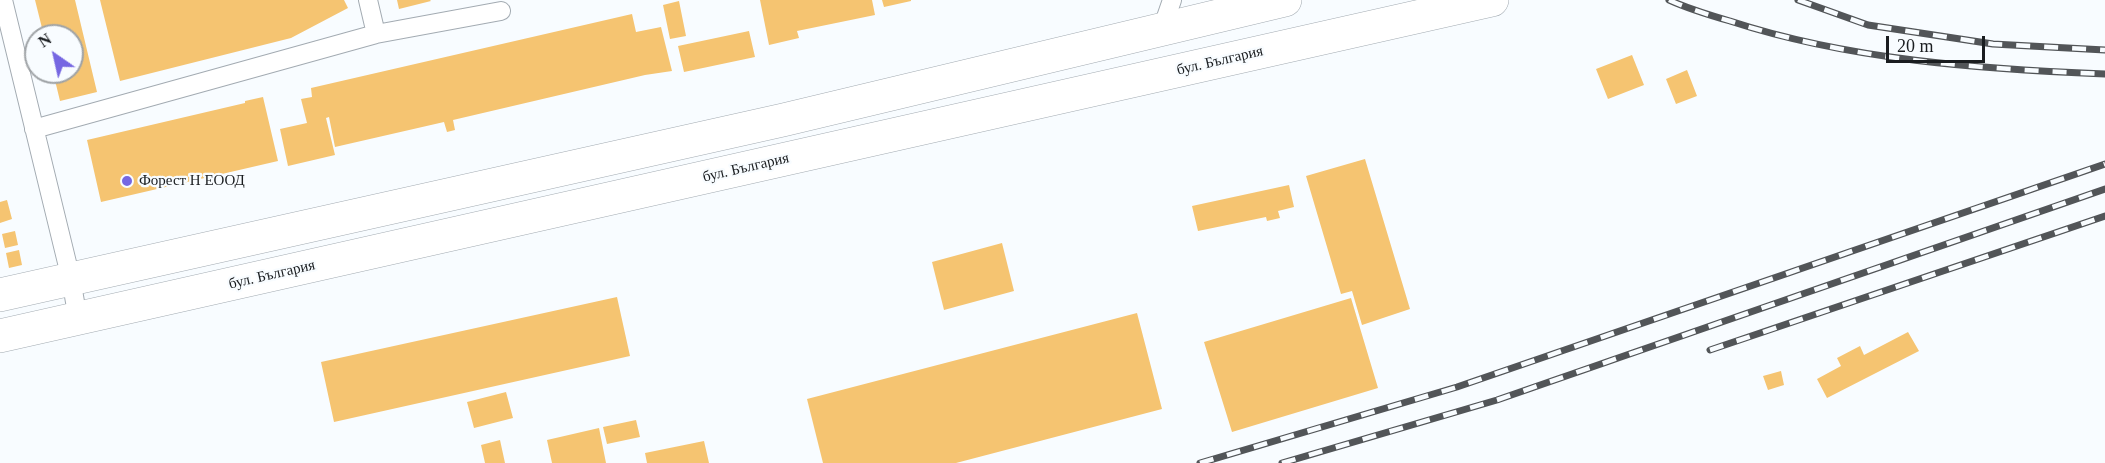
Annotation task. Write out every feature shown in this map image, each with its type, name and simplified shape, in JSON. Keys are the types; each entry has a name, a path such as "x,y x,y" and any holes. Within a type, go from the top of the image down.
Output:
{"street":[{"path":"0,295 687,141 1167,15 1285,0"},
{"name":"бул. България","path":"0,336 1475,2"},
{"path":"687,141 695,179"}],"lane":[{"path":"3,0 71,279 78,319"},
{"path":"368,0 376,34"},
{"path":"34,129 376,34 501,10"}],"building":[{"path":"35,0 75,0 81,24 41,24"},
{"path":"100,0 344,0 348,8 291,38 120,81"},
{"path":"397,0 430,0 431,1 399,9"},
{"path":"760,0 872,0 875,15 797,31 799,38 769,45"},
{"path":"882,0 911,0 911,1 884,7"},
{"path":"679,1 686,36 670,39 663,5"},
{"path":"632,14 636,32 661,27 672,71 645,75 453,120 455,130 447,132 444,122 335,147 329,117 326,118 335,155 288,166 280,129 307,123 301,99 312,97 311,88"},
{"path":"749,31 755,57 684,72 678,46"},
{"path":"84,38 97,92 60,101 56,84 84,84"},
{"path":"1632,55 1644,85 1608,99 1596,69"},
{"path":"1687,70 1697,96 1676,104 1666,79"},
{"path":"263,97 278,161 101,202 87,140"},
{"path":"1365,159 1410,309 1362,325 1352,291 1341,294 1306,176"},
{"path":"1289,185 1294,207 1278,211 1280,218 1267,221 1266,217 1198,231 1192,206"},
{"path":"7,200 12,219 0,223 0,202"},
{"path":"15,231 18,245 5,248 2,234"},
{"path":"1002,243 1014,291 944,310 932,262"},
{"path":"19,250 22,265 9,268 6,253"},
{"path":"617,297 630,356 334,422 321,362"},
{"path":"1351,298 1378,388 1232,432 1204,342"},
{"path":"1137,313 1162,409 956,463 823,463 807,399"},
{"path":"1908,332 1919,351 1827,398 1817,379 1841,366 1837,358 1860,346 1864,355"},
{"path":"1781,371 1784,385 1768,390 1763,376"},
{"path":"506,392 513,418 474,428 467,402"},
{"path":"636,420 640,437 607,444 603,427"},
{"path":"599,428 606,463 552,463 547,440"},
{"path":"500,440 505,463 485,463 481,445"},
{"path":"704,441 709,463 647,463 645,453"}],"railway":[{"path":"1669,0 1775,34 1868,54 2010,69 2105,74"},
{"path":"1798,0 1868,25 1993,44 2105,50"},
{"path":"1200,463 1457,387 2105,164"},
{"path":"1282,463 1497,400 2105,189"},
{"path":"1710,350 2105,216"}],"place":[{"name":"Форест Н ЕООД","path":"127,181"}]}
